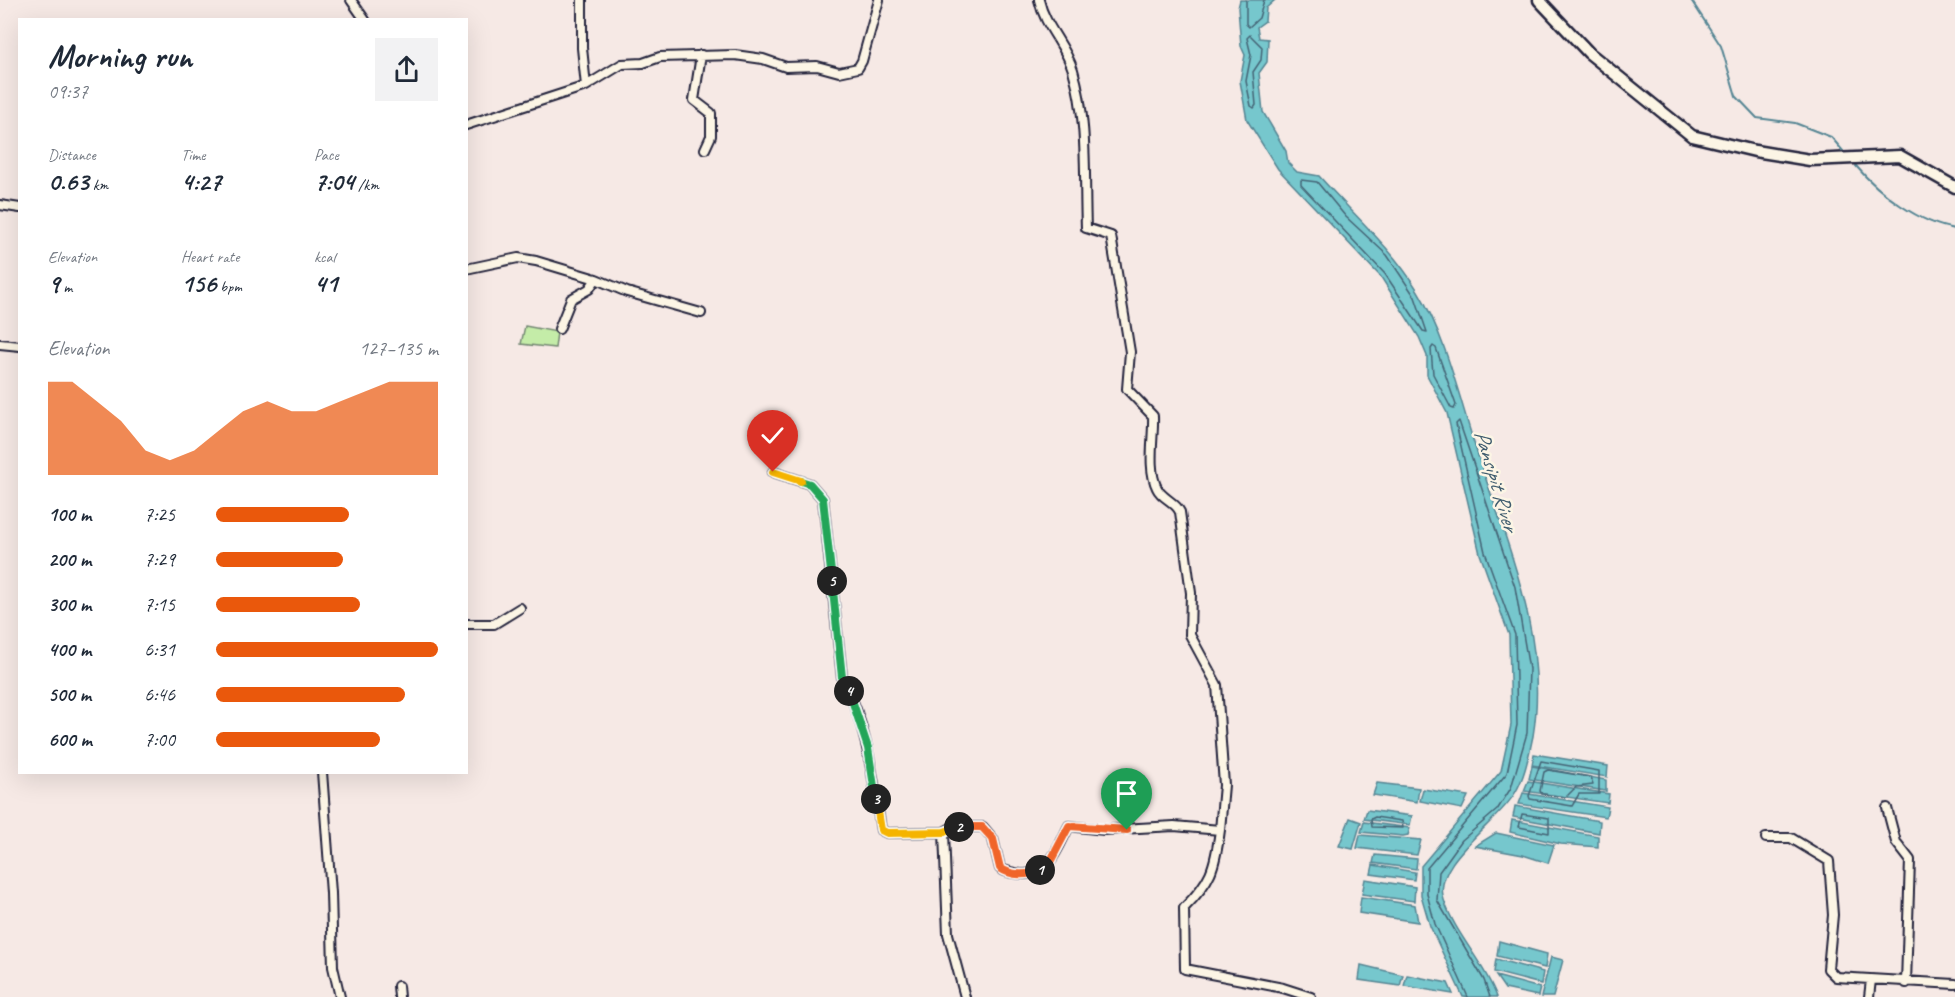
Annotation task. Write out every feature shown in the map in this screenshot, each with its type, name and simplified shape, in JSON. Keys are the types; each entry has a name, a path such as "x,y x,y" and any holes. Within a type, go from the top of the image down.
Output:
{"main road":[{"path":"1539,0 1589,53 1692,136 1755,152 1810,160 1900,156 1955,187"}],"street":[{"path":"351,0 364,18"},
{"path":"582,0 582,48 586,86"},
{"path":"468,123 586,86 622,64 644,63 660,57 735,55 763,59 786,67 817,66 839,72 851,71 858,68 862,61 879,0"},
{"path":"1039,0 1043,17 1062,46 1073,69 1084,132 1086,228 1111,236 1130,352 1127,389 1153,416 1154,478 1158,490 1176,503 1180,512 1191,593 1190,635 1217,685 1224,785 1220,830 1216,858 1205,886 1184,908 1185,969 1283,988 1311,997"},
{"path":"702,55 694,100 711,113 711,136 705,149"},
{"path":"0,205 18,208"},
{"path":"468,269 518,258 536,261 596,279 627,292 701,313"},
{"path":"559,329 571,299 589,289 596,279"},
{"path":"0,344 18,346"},
{"path":"773,472 810,484 823,499 842,677 855,701 868,748 881,830 887,833 944,832 954,827 982,827 993,839 1000,868 1006,873 1031,874 1048,866 1069,826 1104,830 1174,826 1220,830"},
{"path":"468,624 494,624 520,608"},
{"path":"322,774 331,893 333,967 340,997"},
{"path":"1887,808 1896,842 1910,860 1906,982"},
{"path":"944,832 948,934 965,997"},
{"path":"1766,838 1791,838 1829,861 1833,915 1828,969 1836,977 1955,984"},
{"path":"1869,997 1871,980"},
{"path":"398,987 399,997"}],"green space":[{"path":"525,326 557,332 555,348 521,344"}],"water":[{"path":"1240,0 1275,0 1266,8 1265,21 1257,27 1259,38 1268,39 1267,62 1259,73 1263,112 1286,151 1288,163 1297,172 1319,176 1371,231 1418,291 1436,326 1521,586 1535,661 1537,698 1533,736 1526,765 1515,793 1507,805 1456,858 1447,872 1443,886 1444,900 1455,925 1485,972 1497,997 1463,997 1430,926 1421,895 1421,866 1501,771 1511,725 1509,635 1480,554 1447,413 1427,375 1427,356 1419,337 1381,277 1278,169 1247,120 1240,81 1245,55 1241,46 1238,8"},
{"path":"1534,754 1608,766 1607,777 1532,765"},
{"path":"1532,766 1606,780 1606,791 1529,779"},
{"path":"1528,781 1609,794 1608,803 1524,791"},
{"path":"1377,783 1419,788 1417,802 1373,795"},
{"path":"1423,789 1468,796 1462,809 1420,801"},
{"path":"1523,793 1608,807 1606,817 1519,804"},
{"path":"1515,806 1600,821 1599,833 1513,817"},
{"path":"1367,810 1412,816 1410,825 1364,819"},
{"path":"1350,818 1361,822 1353,849 1339,846"},
{"path":"1512,820 1598,836 1598,847 1561,844 1510,832"},
{"path":"1364,822 1410,828 1408,835 1403,836 1361,832"},
{"path":"1496,833 1554,845 1548,863 1523,855 1475,846"},
{"path":"1360,835 1421,840 1417,855 1357,848"},
{"path":"1375,855 1417,859 1416,869 1373,863"},
{"path":"1373,865 1415,872 1414,880 1371,874"},
{"path":"1365,879 1415,887 1414,901 1362,894"},
{"path":"1361,897 1415,905 1418,922 1359,913"},
{"path":"1499,941 1547,954 1545,968 1497,956"},
{"path":"1551,957 1563,960 1553,997 1541,997"},
{"path":"1496,959 1543,972 1541,984 1494,972"},
{"path":"1361,965 1403,975 1400,986 1359,980"},
{"path":"1407,975 1448,983 1453,994 1404,986"},
{"path":"1496,976 1540,988 1538,996 1505,989"}],"waterway":[{"path":"1691,0 1721,46 1736,96 1757,118 1795,123 1831,137 1843,151"},
{"path":"1856,166 1888,197 1901,206 1928,221 1955,229"}],"route":[{"path":"773,472 810,484 823,499 842,677 855,701 868,748 881,830 887,833 944,832 954,827 982,827 993,839 1000,868 1006,873 1031,874 1048,866 1069,826 1127,830"}],"water label":[{"name":"Pansipit River","path":"1497,480"}]}
